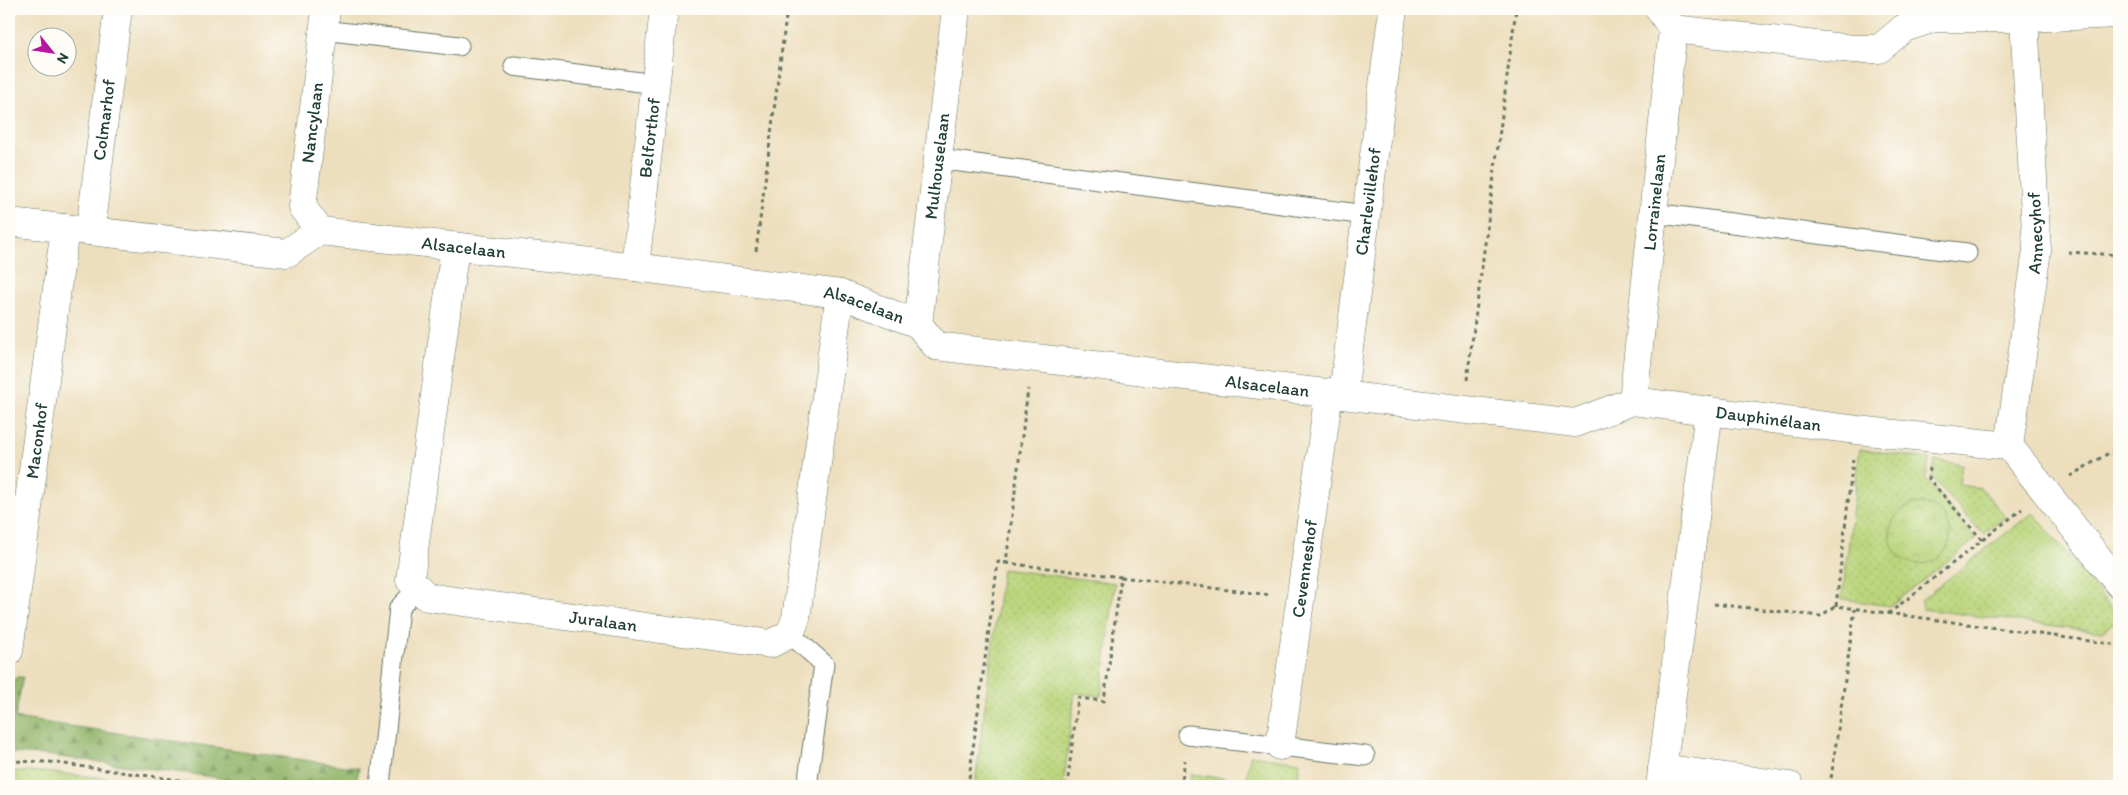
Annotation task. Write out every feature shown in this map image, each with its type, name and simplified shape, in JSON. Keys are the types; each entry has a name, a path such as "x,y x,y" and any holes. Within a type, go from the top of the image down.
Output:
{"street":[{"name":"Colmarhof","path":"78,229 118,9"},
{"name":"Belforthof","path":"635,267 664,9"},
{"name":"Mulhouselaan","path":"918,324 956,9"},
{"name":"Charlevillehof","path":"1336,393 1366,215 1393,9"},
{"path":"1666,19 1853,49 1880,49 1904,28 1935,18 2024,18 2119,14"},
{"name":"Annecyhof","path":"2009,446 2037,250 2024,18"},
{"name":"Lorrainelaan","path":"1633,400 1653,213 1666,19"},
{"name":"Nancylaan","path":"320,231 302,207 324,20"},
{"path":"9,222 287,253 320,231"},
{"name":"Maconhof","path":"9,652 78,229"},
{"name":"Alsacelaan","path":"320,231 635,267 840,294 918,324 936,346 1575,422 1633,400 1708,411"},
{"path":"418,588 410,580 455,247"},
{"path":"790,634 796,618 840,294"},
{"name":"Cevenneshof","path":"1280,746 1301,599 1336,393"},
{"name":"Dauphinélaan","path":"1790,786 1661,777 1708,411 1856,430 2009,446"},
{"path":"2009,446 2119,584"},
{"name":"Juralaan","path":"418,588 427,598 770,644 790,634"}],"lane":[{"path":"324,20 459,46"},
{"path":"514,66 656,84"},
{"path":"938,159 1366,215"},
{"path":"1653,213 1968,253"},
{"path":"380,786 399,608 418,588"},
{"path":"790,634 824,664 807,786"},
{"path":"1188,735 1364,756"}],"path":[{"path":"752,283 786,9"},
{"path":"1463,409 1516,9"},
{"path":"2037,250 2119,255"},
{"path":"1006,563 1032,358"},
{"path":"1836,606 1856,430"},
{"path":"1934,438 1929,479 1982,540"},
{"path":"1888,614 2046,491 2119,447"},
{"path":"968,786 998,562 1301,599"},
{"path":"1067,786 1078,698 1104,701 1121,577"},
{"path":"1684,600 1820,616 1836,606 2119,645"},
{"path":"1830,786 1855,609"},
{"path":"9,761 50,762 221,786"}],"green space":[{"path":"1860,449 1929,459 1926,479 1976,539 1890,606 1842,599"},
{"path":"1935,460 1962,465 1959,485 1981,488 2006,517 1983,534 1932,478"},
{"path":"1914,504 1926,504 1937,509 1945,517 1950,528 1948,546 1937,559 1926,564 1914,564 1903,559 1895,551 1890,540 1890,528 1895,517 1903,509"},
{"path":"2033,512 2119,618 2102,632 1922,609 1921,600"},
{"path":"1002,569 1115,583 1101,696 1075,693 1063,786 975,786"},
{"path":"17,677 23,677 15,718 359,768 356,786 263,786 206,776 45,755 9,753 9,684"},
{"path":"1250,755 1300,762 1297,786 1189,786 1191,774 1246,781"},
{"path":"9,771 106,778 105,786 9,786"},
{"path":"106,778 154,786 105,786"}]}
